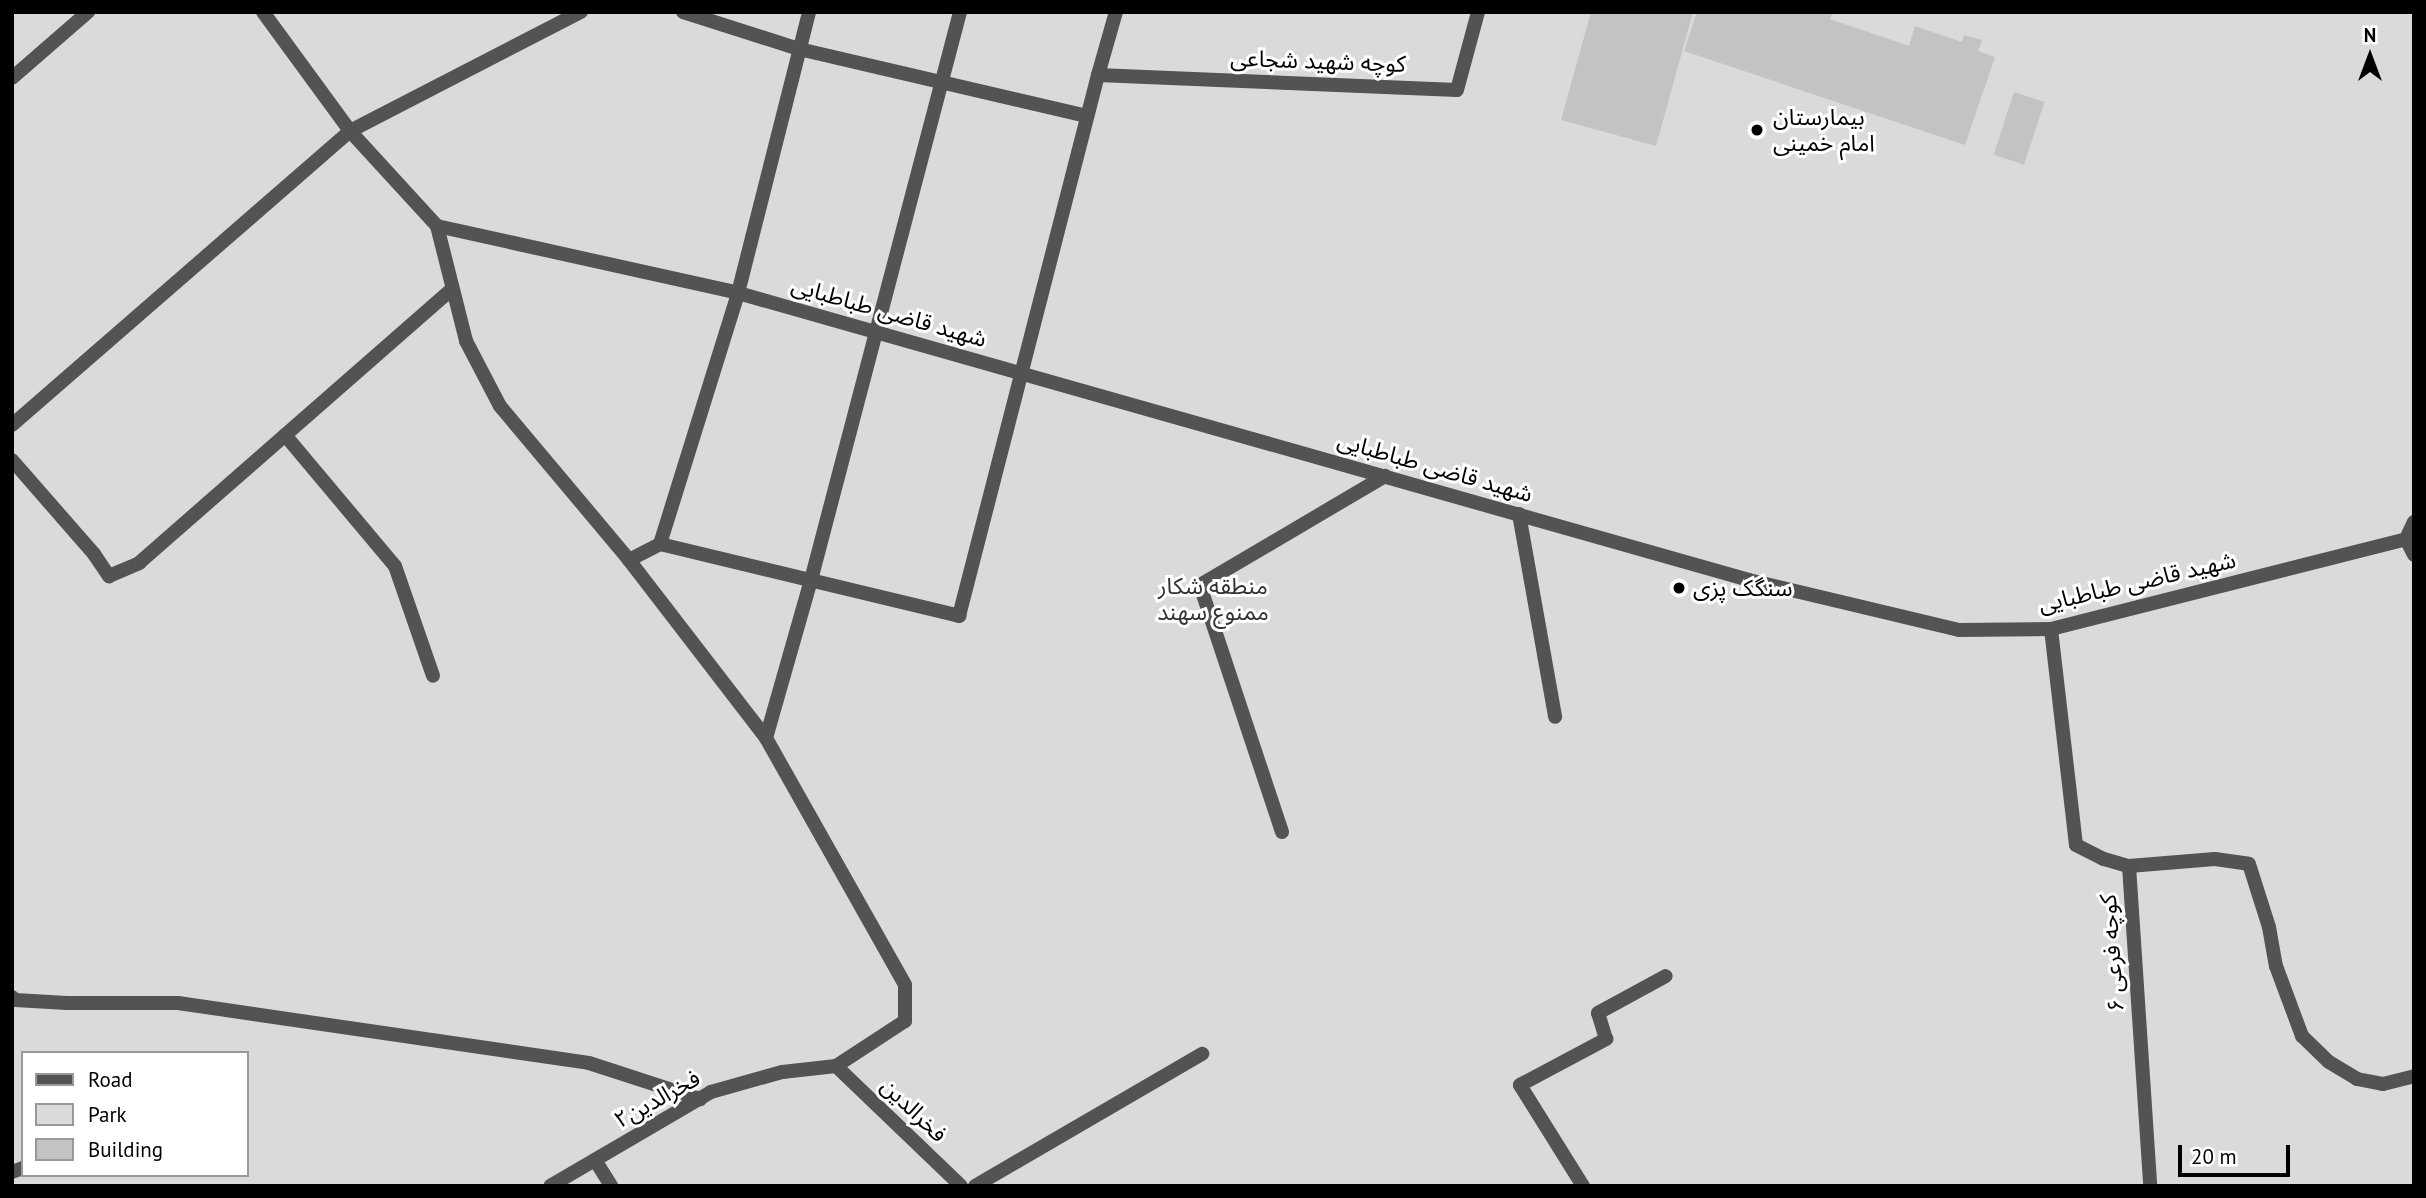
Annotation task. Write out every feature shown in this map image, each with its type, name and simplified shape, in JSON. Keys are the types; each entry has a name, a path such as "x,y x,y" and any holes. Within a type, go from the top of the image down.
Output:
{"street":[{"path":"12,78 88,12"},
{"path":"263,12 350,131 437,226 466,341 500,406 629,560 766,738 905,985 905,1021 836,1066"},
{"path":"12,425 350,131 581,12"},
{"path":"683,12 799,49 1086,116"},
{"path":"660,544 738,293 809,12"},
{"path":"766,738 811,580 960,12"},
{"path":"629,560 660,544 960,615 1086,116 1116,12"},
{"name":"کوچه شهید شجاعی","path":"1098,75 1457,90 1478,12"},
{"name":"شهید قاضی طباطبایی","path":"437,226 738,293 1749,580 1959,630 2051,629 2406,539"},
{"path":"12,460 94,554 109,576 139,563 453,289"},
{"path":"285,435 395,566 433,676"},
{"path":"1282,832 1200,585 1385,477"},
{"path":"1519,514 1556,717"},
{"path":"2414,522 2406,539 2414,555"},
{"name":"کوچه فرعی ۶","path":"2051,629 2076,845 2104,859 2129,866 2150,1186"},
{"path":"2129,866 2216,859 2249,864 2269,927 2276,966 2302,1036 2329,1062 2357,1079 2383,1084 2414,1076"},
{"path":"1583,1186 1520,1085 1606,1039 1598,1013 1666,976"},
{"path":"12,997 15,1000 67,1003 178,1003 589,1063 700,1099"},
{"path":"975,1186 1202,1054"},
{"name":"فخرالدین۲","path":"550,1186 711,1092 782,1072 836,1066"},
{"name":"فخرالدین","path":"836,1066 961,1186"},
{"path":"595,1160 611,1186"}],"green space":[{"name":"منطقه شکار ممنوع سهند","path":"12,12 2414,12 2414,1186 12,1186"}],"building":[{"path":"1591,12 1693,12 1656,146 1561,120"},
{"path":"1697,12 1833,12 1830,19 1909,46 1915,26 1962,42 1964,35 1982,40 1978,51 1995,57 1965,145 1684,51"},
{"path":"2014,92 2044,102 2024,165 1994,155"}],"place":[{"name":"بیمارستان امام خمینی","path":"1757,130"},
{"name":"سنگک پزی","path":"1679,588"}]}
